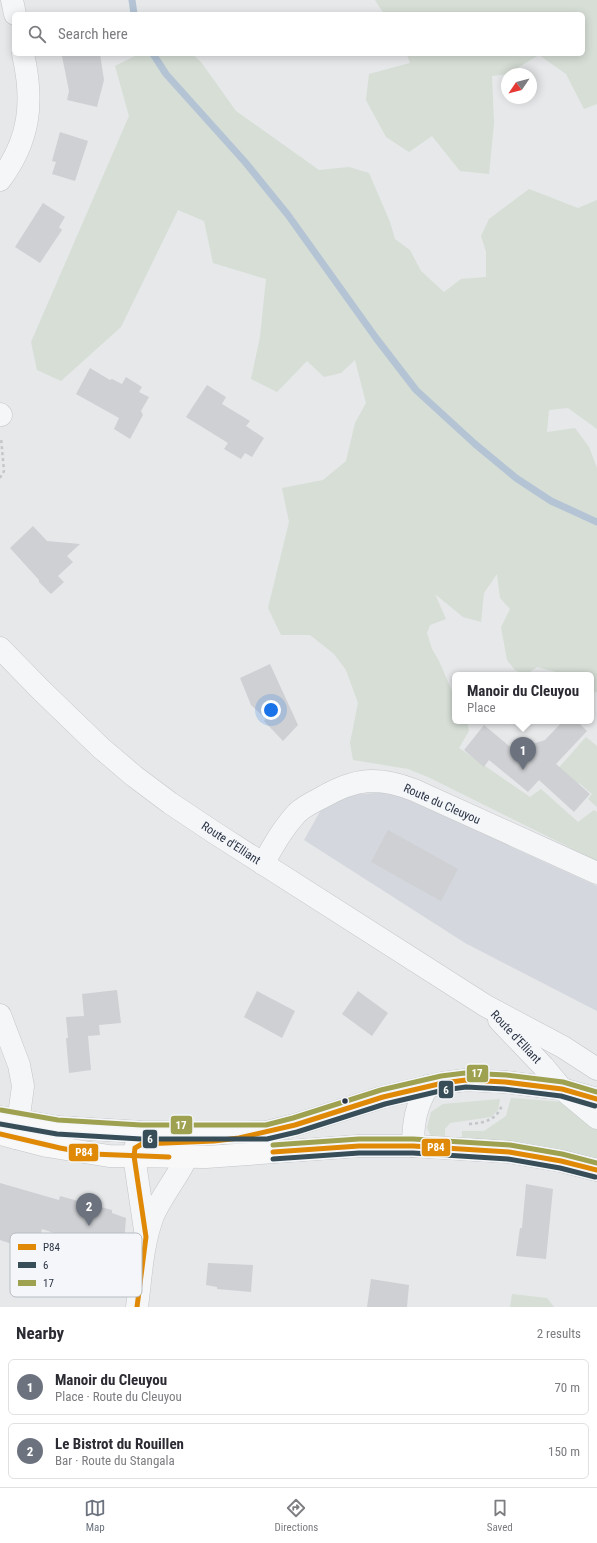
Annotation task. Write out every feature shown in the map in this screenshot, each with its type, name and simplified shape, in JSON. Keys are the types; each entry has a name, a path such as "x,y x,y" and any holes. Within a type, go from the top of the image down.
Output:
{"main road":[{"path":"8,1128 57,1127 141,1132 267,1132 295,1125 383,1096 428,1086 466,1080 488,1080 562,1089 597,1099"},
{"path":"8,1128 47,1146 109,1156 186,1158 358,1146 413,1146 509,1152 561,1161 597,1170"}],"street":[{"path":"12,0 15,12"},
{"path":"0,180 17,153 26,126 29,104 23,56"},
{"name":"Route d'Elliant","path":"0,648 80,728 134,776 170,803 486,1006 563,1047 597,1070"},
{"name":"Route du Cleuyou","path":"263,864 275,842 299,811 336,790 355,782 372,780 401,785 414,790 597,873"},
{"name":"Route d'Elliant","path":"486,1006 543,1066 562,1089 597,1118"},
{"path":"0,1015 21,1075 23,1086 8,1128"},
{"path":"413,1146 413,1131 418,1106 420,1099 428,1086"},
{"path":"146,1237 134,1156 135,1148 142,1144 214,1141 239,1138 267,1132"},
{"path":"142,1268 146,1237 153,1216 161,1198 179,1172 186,1158"},
{"path":"137,1307 138,1297"}],"path":[{"path":"0,478 4,471 1,438 1,414"}],"shaded area":[{"path":"375,0 597,0 597,104 584,109 566,74 540,56 585,56 585,12 383,12"},
{"path":"135,56 194,56 201,62 236,111 319,170 349,167 369,173 390,222 395,239 410,250 421,271 444,292 461,279 486,277 486,252 481,236 489,219 529,189 578,208 597,200 597,429 568,408 549,410 547,432 575,428 589,447 597,468 597,692 594,692 594,672 556,672 537,667 530,672 519,672 515,670 507,660 501,627 510,609 500,598 497,574 484,593 481,622 463,617 435,594 446,619 430,625 427,633 432,649 452,691 452,724 468,724 469,731 459,748 530,797 541,789 578,822 594,810 597,812 597,861 428,777 408,769 353,760 350,743 358,703 346,670 334,654 310,635 281,635 268,608 289,522 282,488 323,480 346,461 355,423 366,403 355,360 341,373 324,377 307,361 277,392 251,379 260,337 266,279 213,263 204,221 178,210 121,327 61,381 37,370 31,342 129,116 115,66"},
{"path":"408,56 537,56 518,68 501,68 501,75 492,76 494,123 489,174 460,171 432,136 409,152 386,137 366,100 369,74 410,63"},
{"path":"586,737 597,746 597,807 588,799 592,794 579,783 574,789 555,772"},
{"path":"391,792 597,886 597,1011 465,943 304,840 322,808 345,795"},
{"path":"511,1098 565,1102 597,1129 597,1162 533,1147 462,1137 462,1131 484,1131 506,1116"},
{"path":"500,1099 498,1110 491,1117 450,1123 445,1129 445,1136 431,1136 427,1128 431,1112 443,1104"},
{"path":"512,1294 547,1298 554,1307 510,1307"}],"building":[{"path":"62,56 100,56 104,80 97,107 67,100 69,91"},
{"path":"60,132 88,141 75,181 52,174 56,162 52,161"},
{"path":"43,203 65,217 59,227 62,230 40,263 15,247"},
{"path":"90,368 110,380 112,379 122,384 126,377 142,387 139,392 149,397 141,411 143,415 130,439 114,429 119,418 76,394"},
{"path":"207,385 226,397 222,404 250,421 246,426 264,438 252,457 245,453 241,459 224,449 228,443 186,417"},
{"path":"33,526 47,541 80,544 67,556 73,562 58,576 64,582 51,594 10,548"},
{"path":"270,664 298,725 283,741 264,721 266,719 251,705 240,678"},
{"path":"560,724 580,724 587,731 556,764 590,794 574,812 539,780 528,792 489,760 484,767 464,750 484,725 514,750 545,740"},
{"path":"388,830 458,869 441,901 371,862"},
{"path":"117,990 121,1023 99,1025 100,1035 88,1036 91,1070 69,1073 66,1017 84,1016 82,994"},
{"path":"257,991 295,1011 282,1038 244,1017"},
{"path":"358,991 388,1013 372,1036 342,1014"},
{"path":"0,1183 59,1200 60,1196 112,1210 112,1213 126,1218 125,1233 54,1233 42,1229 41,1233 10,1233 10,1243 0,1240"},
{"path":"526,1184 553,1189 546,1259 516,1256 520,1228 522,1228"},
{"path":"208,1263 253,1265 251,1292 217,1289 217,1287 206,1285"},
{"path":"371,1279 409,1285 407,1307 367,1307"}],"waterway":[{"path":"132,0 134,12"},
{"path":"154,56 166,74 245,162 288,215 376,338 416,390 475,444 516,478 551,501 597,522"}],"transit line":[{"name":"17","path":"1,1110 58,1120 141,1125 266,1125 381,1090 441,1076 465,1073 506,1075 563,1082 597,1092"},
{"name":"P84","path":"142,1268 146,1237 134,1156 135,1148 142,1144 214,1141 239,1138 295,1125 383,1097 443,1083 466,1080 505,1082 562,1089 597,1099"},
{"name":"6","path":"0,1124 57,1134 141,1139 267,1139 297,1132 385,1104 444,1090 466,1087 504,1089 561,1096 595,1106"},
{"name":"P84","path":"0,1134 92,1154 169,1157"},
{"name":"17","path":"273,1145 359,1139 413,1139 510,1145 562,1154 597,1163"},
{"name":"P84","path":"273,1152 359,1146 413,1146 509,1152 561,1161 597,1170"},
{"name":"6","path":"273,1159 359,1153 413,1153 508,1159 560,1168 595,1177"},
{"name":"P84","path":"137,1307 138,1297"}],"place":[{"name":"Manoir du Cleuyou","path":"523,770"},
{"name":"Le Bistrot du Rouillen","path":"89,1226"}]}
